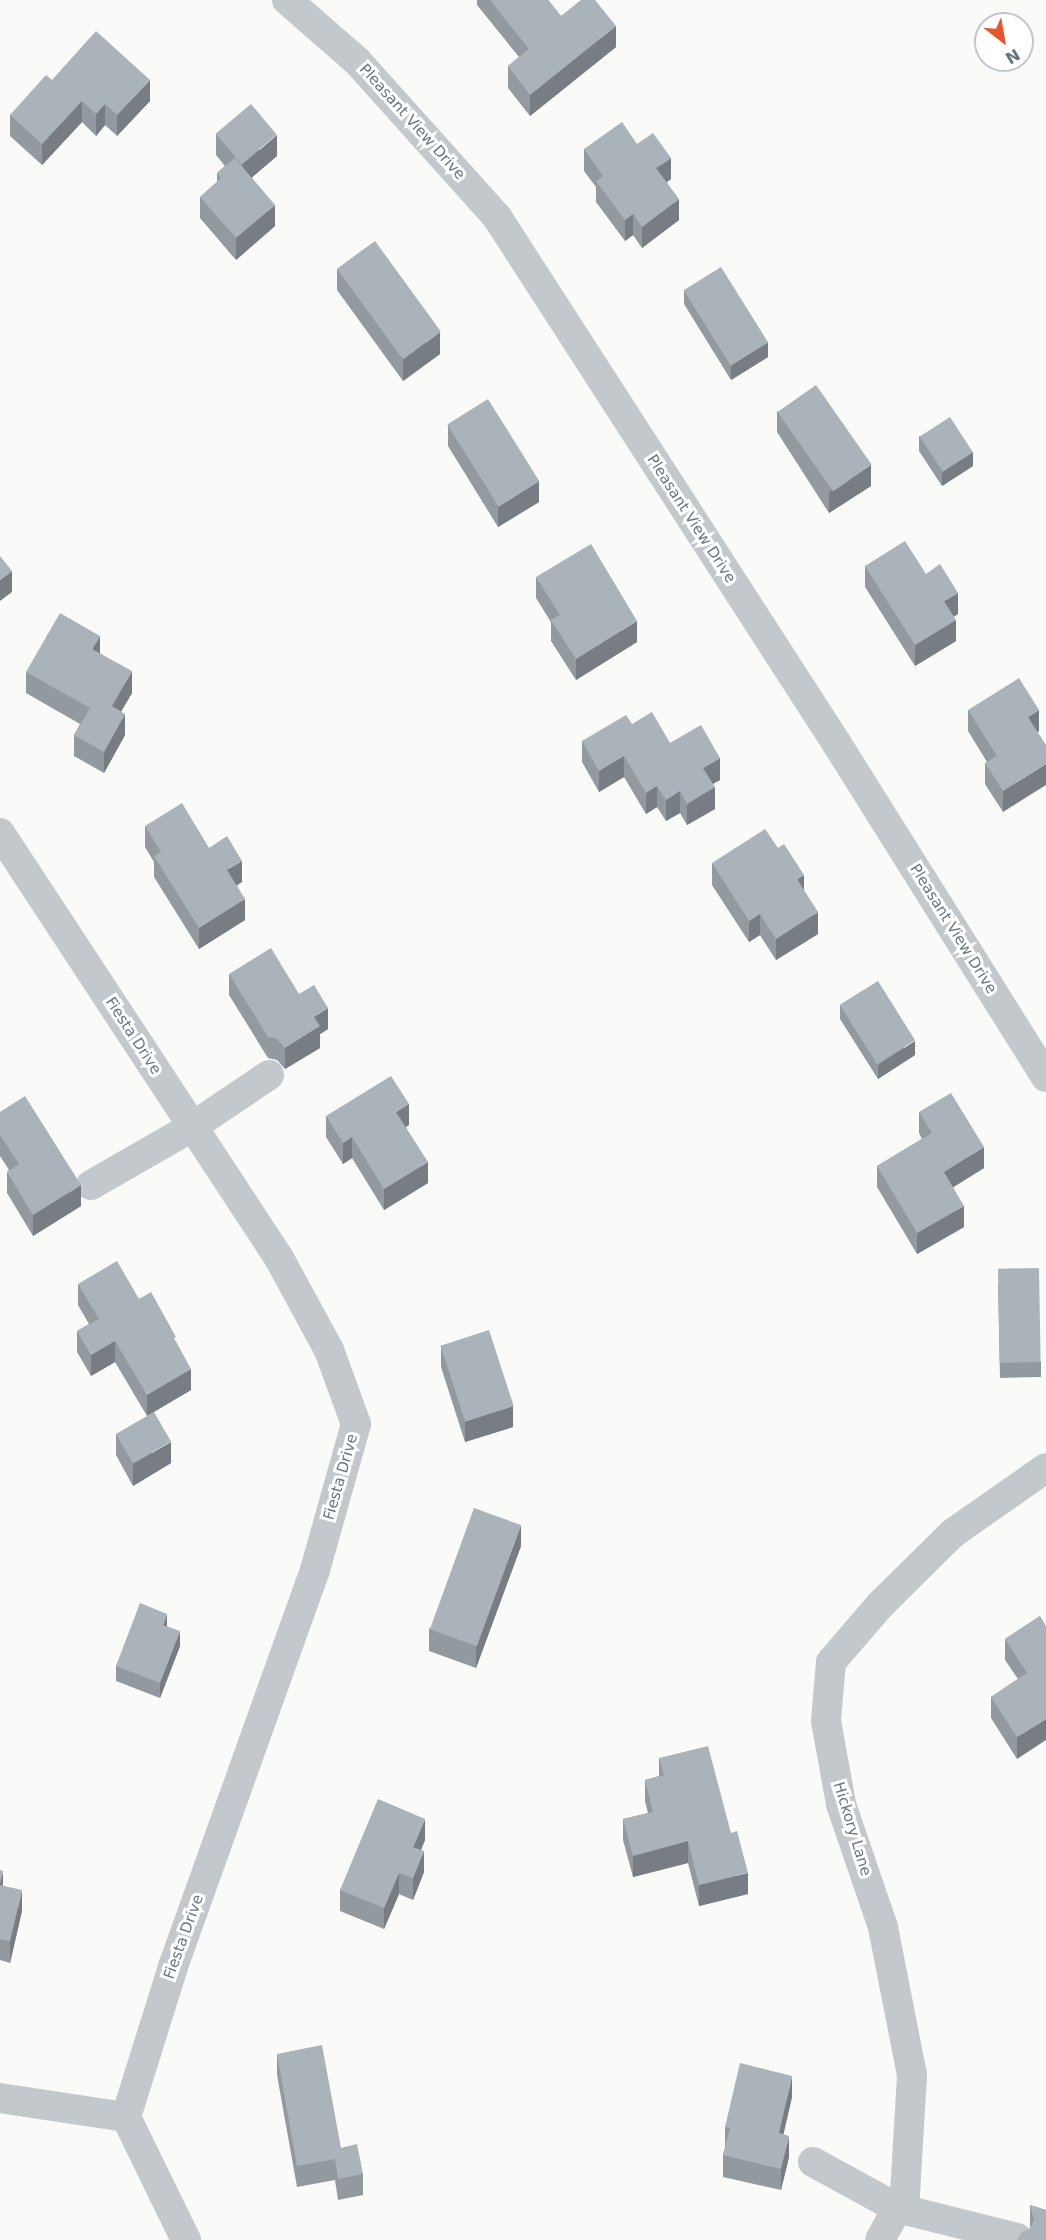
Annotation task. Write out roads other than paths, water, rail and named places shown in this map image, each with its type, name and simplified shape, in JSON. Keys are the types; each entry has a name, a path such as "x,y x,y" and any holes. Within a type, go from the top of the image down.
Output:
{"street":[{"name":"Pleasant View Drive","path":"287,0 357,61 497,217 837,744 1046,1077"},
{"name":"Fiesta Drive","path":"0,833 279,1258 329,1350 356,1424 315,1570 173,1967 126,2117"},
{"path":"91,1185 192,1127 269,1075"},
{"name":"Hickory Lane","path":"880,2240 905,2194 912,2075 883,1927 841,1804 826,1721 831,1662 880,1605 953,1533 1046,1468"},
{"path":"0,2098 21,2103 126,2117 186,2240"},
{"path":"813,2162 897,2208 1017,2238"}]}
